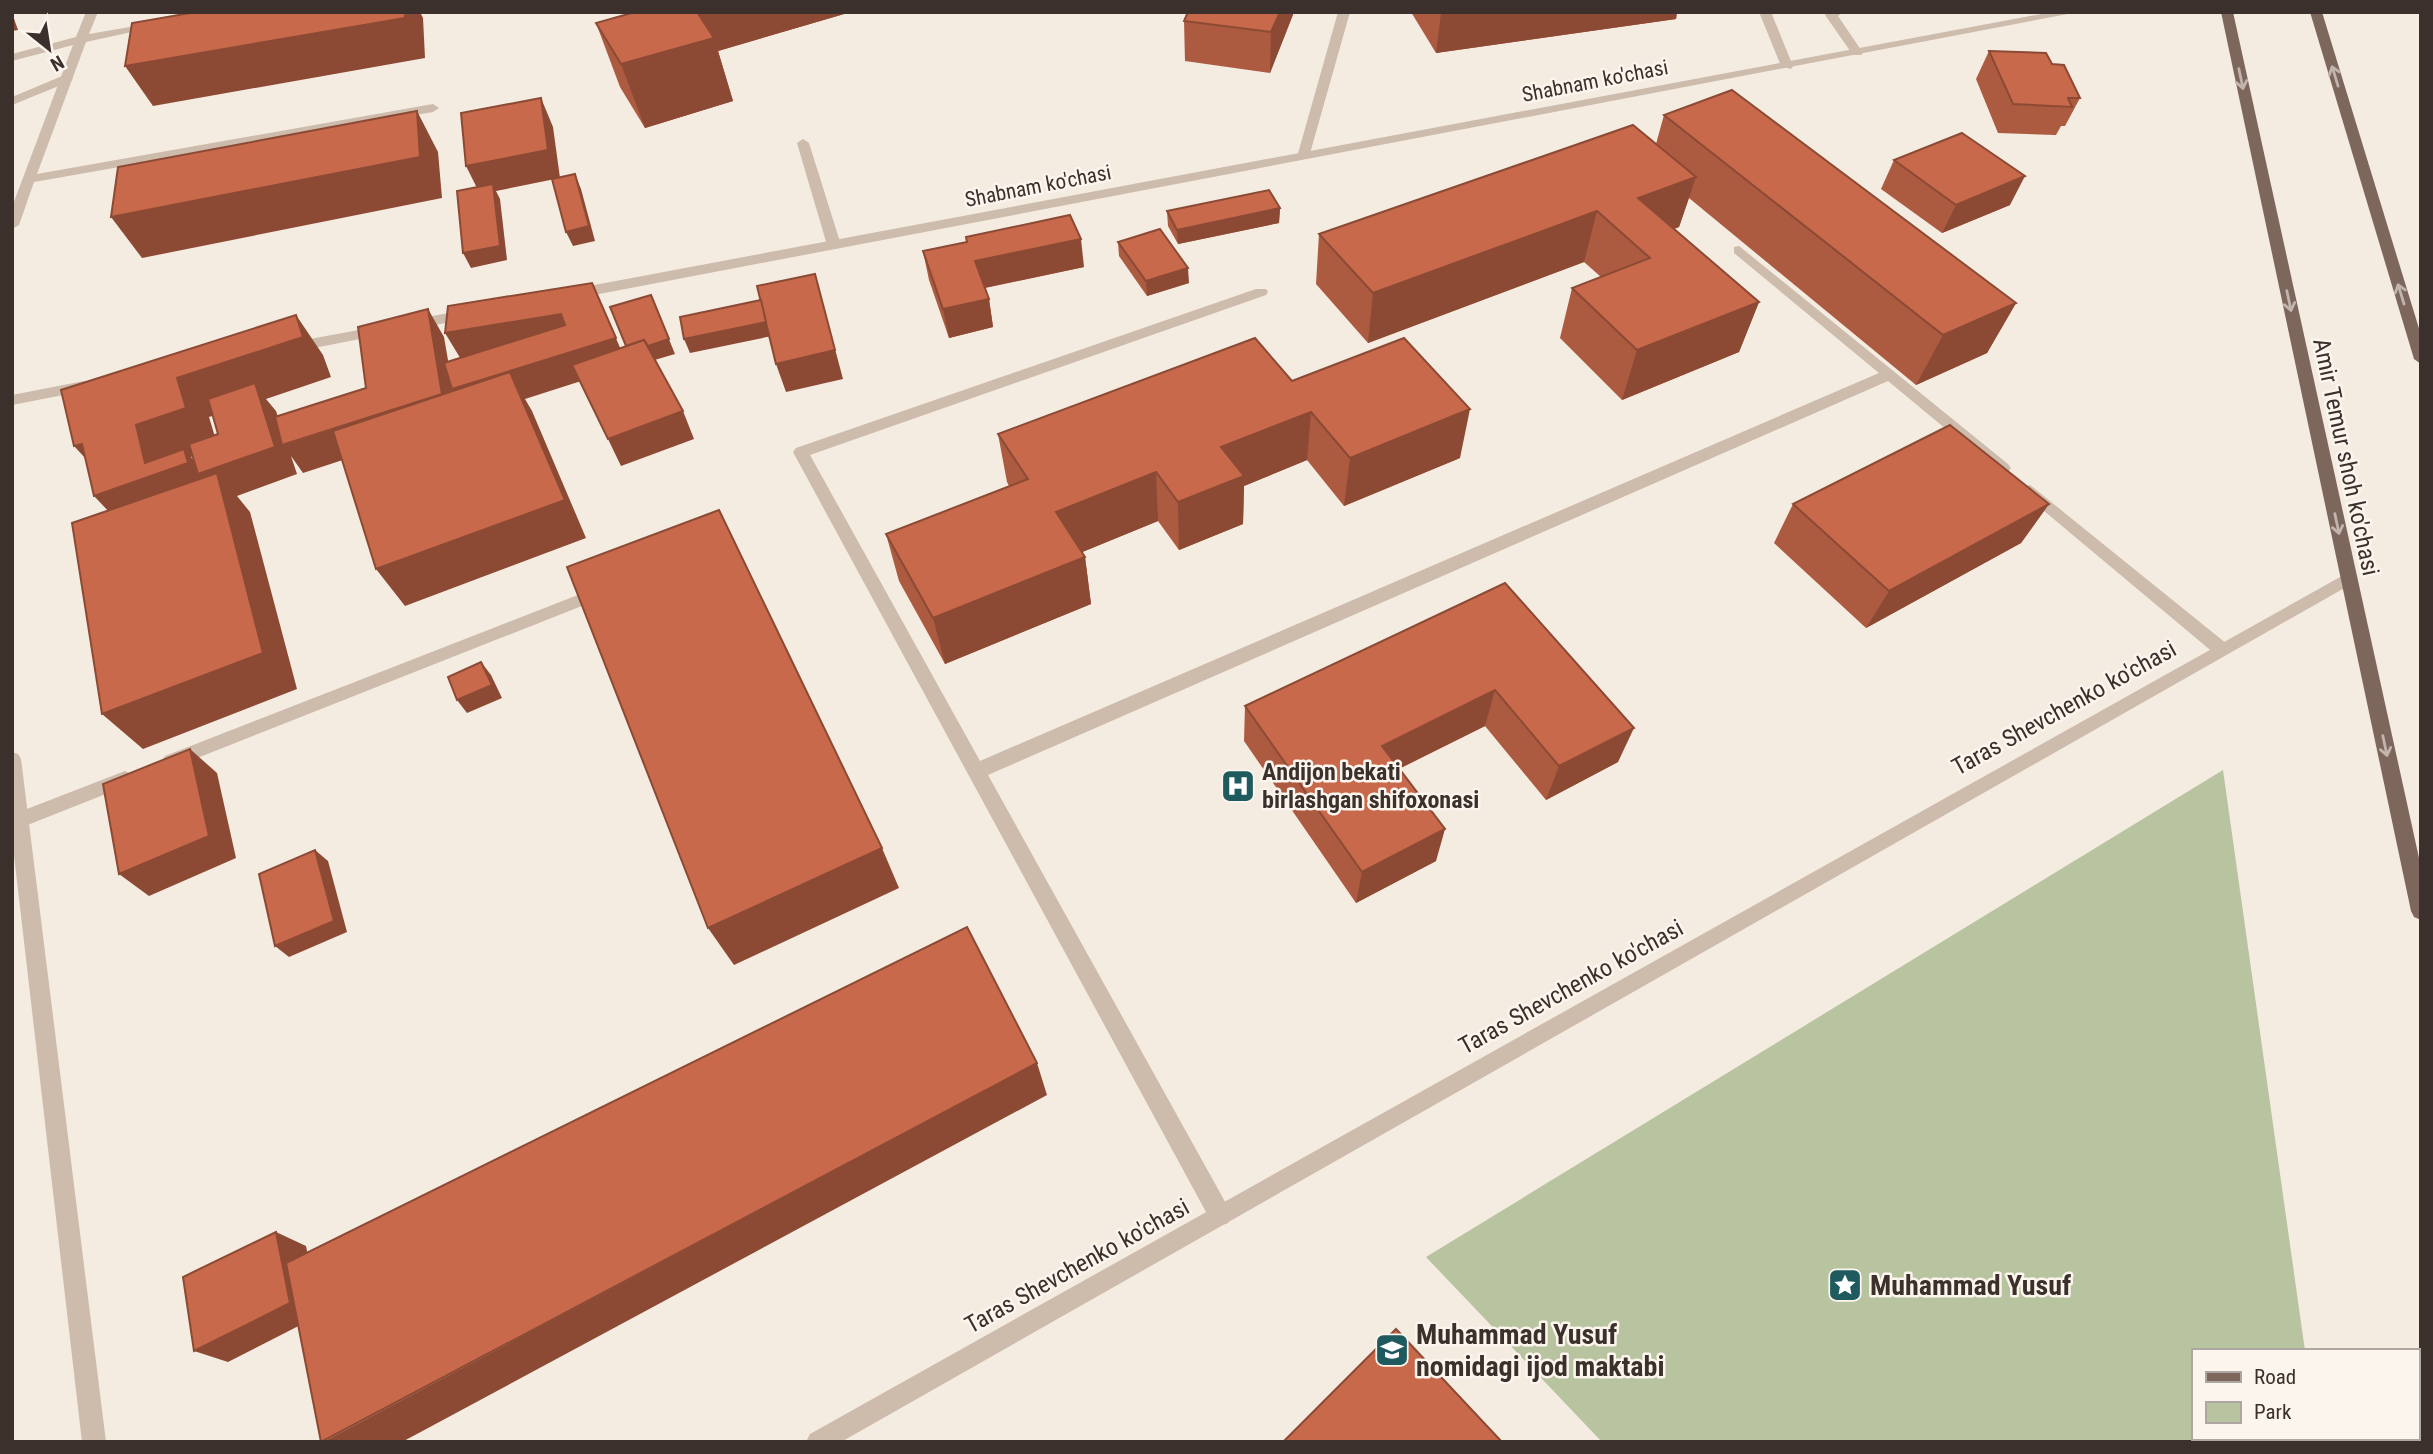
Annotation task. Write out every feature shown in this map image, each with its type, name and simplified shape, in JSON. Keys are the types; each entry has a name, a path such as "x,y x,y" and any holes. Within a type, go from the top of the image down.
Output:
{"main road":[{"name":"Amir Temur shoh ko'chasi","path":"2227,12 2421,911"},
{"path":"2316,12 2421,359"}],"street":[{"path":"12,225 92,12"},
{"path":"1303,157 1344,12"},
{"path":"1766,12 1787,66"},
{"path":"1837,12 1831,15 1857,53"},
{"name":"Shabnam ko'chasi","path":"560,297 2072,12"},
{"path":"12,58 81,39 160,24"},
{"path":"12,101 67,78"},
{"path":"29,179 433,108"},
{"path":"803,143 834,245"},
{"path":"1739,250 2221,649"},
{"path":"1220,1215 802,452 1261,292"},
{"path":"286,348 478,312"},
{"path":"977,771 1889,374"},
{"path":"12,400 94,384"},
{"name":"Taras Shevchenko ko'chasi","path":"818,1442 2349,578"},
{"path":"20,821 604,591"},
{"path":"12,759 94,1442"}],"green space":[{"path":"2223,770 2305,1349 2192,1349 2192,1440 2318,1442 1602,1442 1426,1257"}],"building":[{"path":"196,12 405,12 405,18 125,66 132,23"},
{"path":"635,12 697,12 714,38 621,64 596,23"},
{"path":"1188,12 1280,12 1271,32 1184,21"},
{"path":"1989,51 2046,53 2052,64 2064,65 2080,98 2068,98 2072,107 2013,104"},
{"path":"1732,90 2016,303 1943,335 1664,115"},
{"path":"541,98 548,150 466,166 461,113"},
{"path":"417,111 420,157 111,217 118,167"},
{"path":"1633,125 1696,177 1638,198 1759,302 1637,350 1572,288 1650,258 1597,211 1373,293 1319,234"},
{"path":"1962,133 2025,176 1956,205 1894,160"},
{"path":"575,174 589,226 566,232 552,179"},
{"path":"493,184 500,246 463,253 457,191"},
{"path":"1269,190 1280,208 1177,230 1167,211"},
{"path":"1070,215 1081,239 975,261 989,299 943,309 923,251 967,242 966,237"},
{"path":"1160,229 1188,268 1146,281 1118,242"},
{"path":"815,274 835,350 776,364 757,286"},
{"path":"592,283 616,338 452,389 444,363 565,325 561,314 445,333 448,306"},
{"path":"651,295 669,339 648,346 644,340 626,346 610,307"},
{"path":"761,300 766,322 684,339 680,317"},
{"path":"428,309 442,394 282,445 275,417 366,388 358,327"},
{"path":"296,315 303,337 177,378 186,408 136,425 145,463 184,449 188,463 94,496 82,444 74,446 61,390"},
{"path":"1255,338 1292,381 1404,338 1470,409 1350,458 1311,412 1221,447 1244,476 1178,502 1156,472 1056,512 1085,557 933,618 886,534 1028,479 998,434"},
{"path":"644,340 683,411 608,439 572,365"},
{"path":"510,372 565,500 376,569 333,431"},
{"path":"255,383 275,447 198,474 189,444 218,434 208,399"},
{"path":"1950,425 2049,504 1889,591 1793,504"},
{"path":"217,473 263,653 102,714 72,523"},
{"path":"719,510 882,848 708,928 567,567"},
{"path":"1505,583 1634,728 1559,766 1495,690 1382,746 1445,829 1362,872 1245,706"},
{"path":"481,662 492,685 457,700 448,677"},
{"path":"190,749 209,836 119,874 103,784"},
{"path":"315,850 334,921 275,946 259,874"},
{"path":"967,927 1037,1063 321,1442 286,1263"},
{"path":"276,1232 290,1303 194,1351 183,1277"},
{"path":"1396,1329 1502,1442 1283,1442"}],"place":[{"name":"Аndijon bekati birlashgan shifoxonasi","path":"1238,786"},
{"name":"Muhammad Yusuf","path":"1845,1285"},
{"name":"Muhammad Yusuf nomidagi ijod maktabi","path":"1392,1350"}]}
